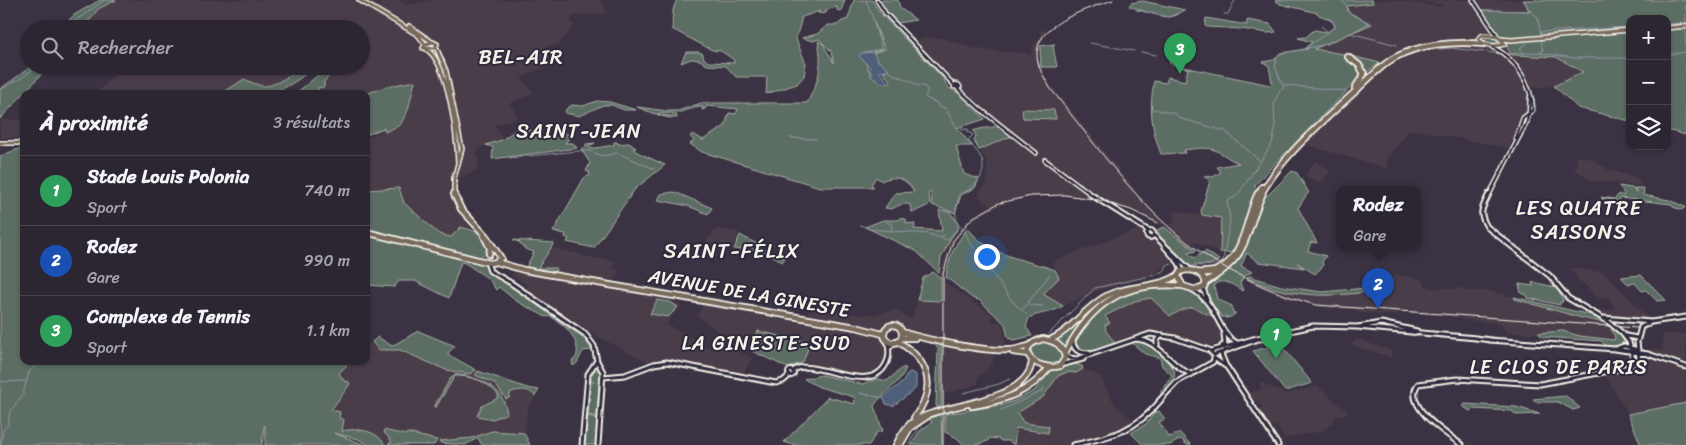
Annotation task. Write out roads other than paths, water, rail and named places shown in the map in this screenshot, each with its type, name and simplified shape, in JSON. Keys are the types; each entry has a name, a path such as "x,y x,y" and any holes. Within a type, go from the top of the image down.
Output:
{"highway":[{"path":"1200,273 1216,271 1232,257 1243,240 1256,199 1263,185 1296,144 1384,62 1401,52 1423,46 1472,42 1478,39"},
{"path":"1250,230 1263,192 1295,150 1396,56 1414,50 1483,44"},
{"path":"1348,58 1359,65 1364,74 1355,88"},
{"path":"1372,80 1381,68"},
{"path":"1206,282 1225,271 1237,258 1263,197"}],"main road":[{"path":"359,0 410,26 432,42 437,43 437,53 445,66 461,141 462,157 454,179 456,202 465,215 489,239 501,257 508,263 530,271"},
{"path":"877,0 885,13 981,109 1090,194 1148,232 1153,233 1152,236 1166,247 1179,263 1180,273 1178,280 1183,286"},
{"path":"1473,0 1489,26 1500,38 1530,94 1534,106 1532,112 1528,114"},
{"path":"387,15 423,39 425,44 423,47 434,54 443,72 456,141 458,166"},
{"path":"1487,35 1490,34 1489,26"},
{"path":"1671,28 1686,26"},
{"path":"1511,60 1503,51 1483,44 1478,39 1479,36 1487,35 1512,40 1626,30"},
{"path":"1491,46 1542,37"},
{"path":"425,44 432,42"},
{"path":"426,49 436,47"},
{"path":"1530,94 1528,119 1481,210 1484,222 1497,236 1550,276 1571,301 1603,318 1649,322 1686,317"},
{"path":"0,143 20,143"},
{"path":"480,229 490,248 486,262 489,271 511,283 585,334 594,346 597,361 603,372 598,445"},
{"path":"370,233 480,259 497,252"},
{"path":"1152,236 1164,242 1190,270 1200,273 1206,282 1203,288 1224,331 1229,339 1238,343"},
{"path":"489,271 501,257"},
{"path":"474,258 530,271"},
{"path":"889,348 898,340 902,332 917,337 996,350 1029,346 1037,340 1050,340 1060,335 1087,308 1097,301 1130,287 1166,282 1180,273 1190,270"},
{"name":"AVENUE DE LA GINESTE","path":"530,271 884,332 896,326 902,332"},
{"path":"1060,366 1074,338 1094,311 1114,298 1144,289 1172,285 1183,286 1193,290 1208,300"},
{"path":"1193,290 1203,288"},
{"path":"1612,320 1635,350 1637,361"},
{"path":"1632,321 1641,327"},
{"path":"1357,327 1372,322 1398,324 1420,332 1489,340 1635,350"},
{"path":"1632,357 1641,327 1649,322"},
{"path":"1212,355 1291,330 1313,326 1357,327 1476,338"},
{"path":"1073,445 1122,432 1140,421 1177,382 1191,374 1224,346 1224,331"},
{"path":"603,377 626,375 654,364 667,362 774,382 783,381 790,375 793,375 796,368 803,366 852,378 869,377 880,372 887,366 889,361 888,340 884,332"},
{"path":"1050,340 1060,345 1069,358 1077,359 1135,338 1150,334 1163,335 1212,355 1227,368"},
{"path":"1157,345 1157,340 1163,335"},
{"path":"1212,355 1238,343 1280,335"},
{"path":"888,340 917,338 996,352 1018,351 1028,354"},
{"path":"1074,338 1073,344 1082,354 1094,353"},
{"path":"1626,338 1638,338"},
{"path":"1624,346 1626,338"},
{"path":"1029,346 1028,354 1032,362 1049,368 1077,362 1134,339 1147,340 1157,345 1177,369 1191,374"},
{"path":"898,340 921,360 926,371 927,399 921,412 900,435 898,445"},
{"path":"1615,349 1624,346 1686,367"},
{"path":"1615,349 1625,352 1637,361"},
{"path":"1226,350 1221,354 1227,368 1278,445"},
{"path":"1462,445 1427,417 1415,396 1415,388 1418,384 1463,380 1533,385 1630,367 1646,354"},
{"path":"582,445 588,374 597,361"},
{"path":"907,426 922,416 1002,394 1024,378 1030,371 1032,362"},
{"path":"592,369 600,368"},
{"path":"943,411 1012,398 1033,386 1049,368"},
{"path":"1177,369 1177,382"},
{"path":"898,445 910,428 932,414"}],"water":[{"path":"873,52 878,61 889,69 880,72 889,83 880,83 872,77 869,66 859,56 861,53"},
{"path":"911,372 916,375 916,387 914,390 893,406 886,404 883,397 903,382 908,373"}],"waterway":[{"path":"76,20 105,0"},
{"path":"866,0 884,49 873,52"},
{"path":"1224,14 1228,14 1235,0"},
{"path":"1341,0 1347,6 1348,12 1369,23 1351,33"},
{"path":"1523,0 1530,11"},
{"path":"1136,10 1169,17 1178,13"},
{"path":"1484,10 1530,11"},
{"path":"1530,11 1537,16 1541,35"},
{"path":"1325,17 1334,23 1335,27 1328,32"},
{"path":"1671,24 1686,23"},
{"path":"1321,26 1328,32"},
{"path":"1541,32 1626,27"},
{"path":"1305,49 1328,32"},
{"path":"1305,49 1327,44 1350,33 1397,45"},
{"path":"1523,53 1543,52 1541,40"},
{"path":"1090,43 1134,51"},
{"path":"1523,53 1520,48 1527,43"},
{"path":"1421,51 1451,48 1484,52"},
{"path":"1280,54 1305,49"},
{"path":"1141,52 1156,55"},
{"path":"1487,52 1501,54"},
{"path":"1671,54 1686,52"},
{"path":"1509,54 1523,53"},
{"path":"1540,53 1574,58 1626,58"},
{"path":"1192,266 1215,265 1223,261 1230,220 1227,201 1237,196 1272,144 1275,130 1274,103 1280,90 1284,88 1275,67 1277,60"},
{"path":"888,70 917,86 924,86 928,90 925,97 938,104 937,106 945,108 958,130 968,129 968,132 973,135 968,140 982,160 981,177 974,186 960,194 956,218 968,239 1012,301 1027,315"},
{"path":"0,90 26,75"},
{"path":"1284,85 1345,91"},
{"path":"1153,109 1173,113 1182,119 1225,131 1260,161"},
{"path":"790,138 816,139"},
{"path":"509,158 578,151 590,151 602,156 618,153"},
{"path":"620,154 654,169"},
{"path":"887,222 892,225 892,230"},
{"path":"860,225 870,229 928,234 948,240 959,226"},
{"path":"940,237 945,235"},
{"path":"1049,334 1095,288 1155,275 1165,270 1167,265 1172,264"},
{"path":"1023,309 1050,274"},
{"path":"1029,305 1043,306"},
{"path":"1,445 3,430 8,425 10,412 23,394 29,372 37,365"},
{"path":"963,393 999,384 1010,379"},
{"path":"0,382 25,381"},
{"path":"1001,410 1043,391 1044,387"},
{"path":"860,393 883,398"},
{"path":"908,445 921,425"}],"railway":[{"path":"1113,0 1079,12 1056,24 1046,32 1040,41 1037,52 1039,66 1050,88 1127,184 1178,235 1209,258 1243,277 1279,293 1316,305 1637,328"},
{"path":"943,445 943,274 953,241 972,218 999,203 1031,196 1065,195 1099,200 1131,210 1158,223"}],"place":[{"name":"Complexe de Tennis","path":"1180,74"},
{"name":"Rodez","path":"1378,309"},
{"name":"Stade Louis Polonia","path":"1276,359"}],"district":[{"name":"BEL-AIR","path":"521,57"},
{"name":"SAINT-JEAN","path":"579,131"},
{"name":"LES QUATRE SAISONS","path":"1579,220"},
{"name":"SAINT-FÉLIX","path":"732,251"},
{"name":"LA GINESTE-SUD","path":"766,343"},
{"name":"LE CLOS DE PARIS","path":"1559,367"}]}
